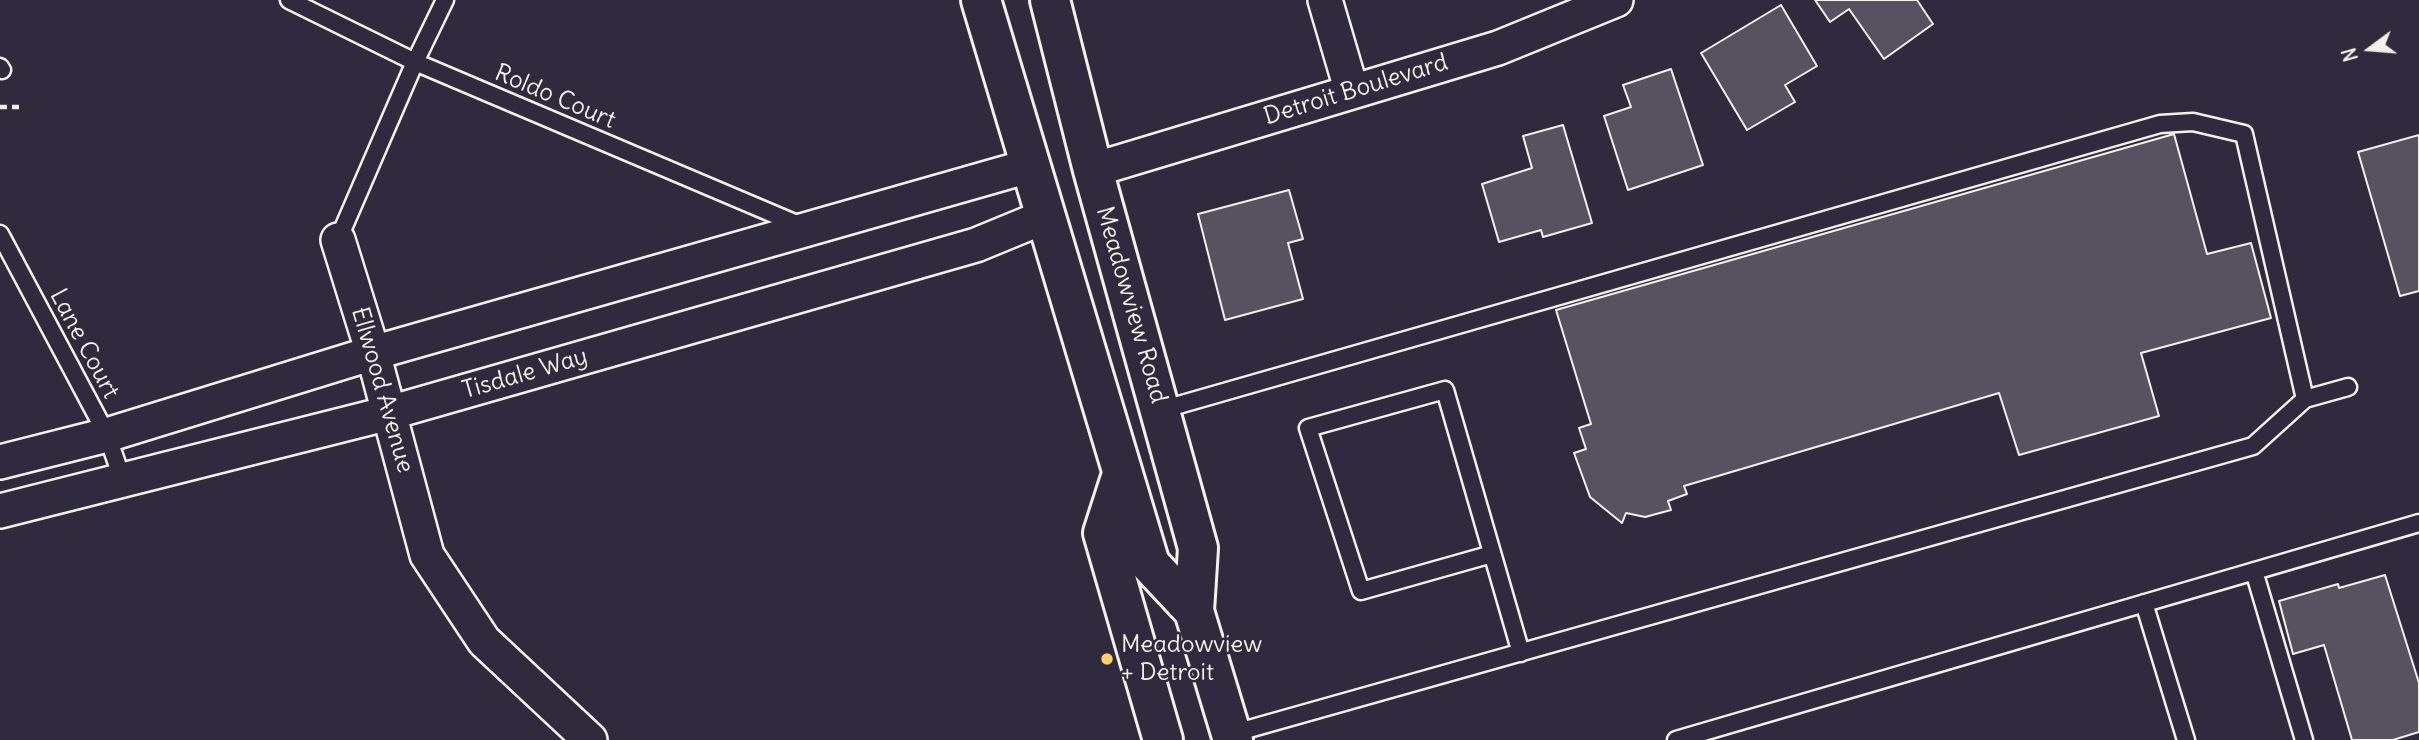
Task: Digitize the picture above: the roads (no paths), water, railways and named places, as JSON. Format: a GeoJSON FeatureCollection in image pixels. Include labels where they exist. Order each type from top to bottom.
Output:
{"type":"FeatureCollection","features":[{"type":"Feature","properties":{"kind":"main road"},"geometry":{"type":"LineString","coordinates":[[981,0],[1029,166],[1093,170]]}},
{"type":"Feature","properties":{"kind":"main road","name":"Meadowview Road"},"geometry":{"type":"LineString","coordinates":[[1050,0],[1093,170],[1198,548],[1194,611],[1232,737]]}},
{"type":"Feature","properties":{"kind":"main road","name":"Meadowview Road"},"geometry":{"type":"LineString","coordinates":[[1029,166],[1150,564],[1194,611]]}},
{"type":"Feature","properties":{"kind":"main road"},"geometry":{"type":"LineString","coordinates":[[1044,217],[1093,170]]}},
{"type":"Feature","properties":{"kind":"main road"},"geometry":{"type":"LineString","coordinates":[[1122,474],[1103,533],[1163,740]]}},
{"type":"Feature","properties":{"kind":"street"},"geometry":{"type":"LineString","coordinates":[[1325,0],[1352,92]]}},
{"type":"Feature","properties":{"kind":"street","name":"Detroit Boulevard"},"geometry":{"type":"LineString","coordinates":[[1093,170],[1498,48],[1616,0]]}},
{"type":"Feature","properties":{"kind":"street"},"geometry":{"type":"LineString","coordinates":[[0,462],[107,435],[373,353],[1029,166]]}},
{"type":"Feature","properties":{"kind":"street","name":"Tisdale Way"},"geometry":{"type":"LineString","coordinates":[[0,511],[122,478],[389,413],[976,245],[1044,217]]}},
{"type":"Feature","properties":{"kind":"street","name":"Ellwood Avenue"},"geometry":{"type":"LineString","coordinates":[[338,240],[373,353],[427,555],[484,641],[590,740]]}},
{"type":"Feature","properties":{"kind":"lane","name":"Roldo Court"},"geometry":{"type":"LineString","coordinates":[[289,0],[415,62],[806,228]]}},
{"type":"Feature","properties":{"kind":"lane","name":"Ellwood Avenue"},"geometry":{"type":"LineString","coordinates":[[338,240],[415,62],[445,0]]}},
{"type":"Feature","properties":{"kind":"lane"},"geometry":{"type":"LineString","coordinates":[[1161,410],[2161,124],[2193,122],[2244,134],[2305,399]]}},
{"type":"Feature","properties":{"kind":"lane","name":"Lane Court"},"geometry":{"type":"LineString","coordinates":[[0,234],[107,435],[122,478]]}},
{"type":"Feature","properties":{"kind":"lane"},"geometry":{"type":"LineString","coordinates":[[1232,737],[2253,446],[2305,399],[2348,387]]}},
{"type":"Feature","properties":{"kind":"lane"},"geometry":{"type":"LineString","coordinates":[[1492,554],[1361,591],[1308,428],[1445,390],[1521,653]]}},
{"type":"Feature","properties":{"kind":"lane"},"geometry":{"type":"LineString","coordinates":[[1676,740],[2419,523]]}},
{"type":"Feature","properties":{"kind":"lane"},"geometry":{"type":"LineString","coordinates":[[2254,571],[2304,740]]}},
{"type":"Feature","properties":{"kind":"lane"},"geometry":{"type":"LineString","coordinates":[[2144,603],[2186,740]]}},
{"type":"Feature","properties":{"kind":"place","name":"Meadowview + Detroit"},"geometry":{"type":"Point","coordinates":[1107,659]}}]}
